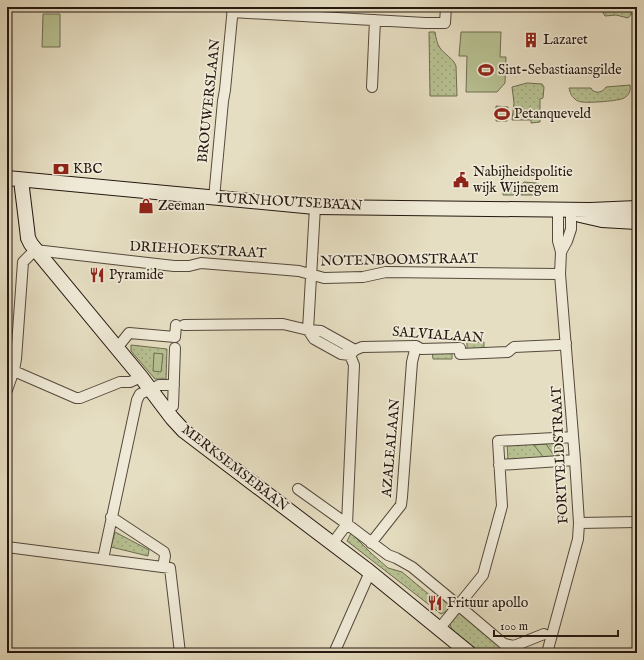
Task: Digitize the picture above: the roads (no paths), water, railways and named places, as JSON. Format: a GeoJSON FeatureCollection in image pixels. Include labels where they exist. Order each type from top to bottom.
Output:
{"type":"FeatureCollection","features":[{"type":"Feature","properties":{"kind":"main road","name":"TURNHOUTSEBAAN"},"geometry":{"type":"LineString","coordinates":[[14,179],[315,207],[565,210],[637,208]]}},
{"type":"Feature","properties":{"kind":"main road","name":"MERKSEMSEBAAN"},"geometry":{"type":"LineString","coordinates":[[14,179],[28,238],[35,250],[141,376],[172,418],[184,431],[370,572],[469,653]]}},
{"type":"Feature","properties":{"kind":"main road","name":"TURNHOUTSEBAAN"},"geometry":{"type":"LineString","coordinates":[[565,210],[578,215],[602,220],[637,222]]}},
{"type":"Feature","properties":{"kind":"street"},"geometry":{"type":"LineString","coordinates":[[233,9],[375,20],[445,23],[446,7]]}},
{"type":"Feature","properties":{"kind":"street","name":"BROUWERSLAAN"},"geometry":{"type":"LineString","coordinates":[[214,198],[222,101],[225,90],[233,9]]}},
{"type":"Feature","properties":{"kind":"street"},"geometry":{"type":"LineString","coordinates":[[372,87],[375,20]]}},
{"type":"Feature","properties":{"kind":"street"},"geometry":{"type":"LineString","coordinates":[[315,207],[308,330],[314,339],[341,354],[352,352],[354,365],[346,524],[332,544]]}},
{"type":"Feature","properties":{"kind":"street","name":"FORTVELDSTRAAT"},"geometry":{"type":"LineString","coordinates":[[547,653],[578,539],[579,523],[560,274],[560,252],[567,241],[571,229],[565,210]]}},
{"type":"Feature","properties":{"kind":"street"},"geometry":{"type":"LineString","coordinates":[[7,390],[10,369],[16,359],[23,262],[35,250]]}},
{"type":"Feature","properties":{"kind":"street","name":"DRIEHOEKSTRAAT"},"geometry":{"type":"LineString","coordinates":[[35,250],[174,266],[189,266],[201,262],[299,271],[311,274]]}},
{"type":"Feature","properties":{"kind":"street","name":"NOTENBOOMSTRAAT"},"geometry":{"type":"LineString","coordinates":[[311,274],[324,278],[363,277],[386,272],[560,274]]}},
{"type":"Feature","properties":{"kind":"street"},"geometry":{"type":"LineString","coordinates":[[117,348],[129,333],[175,337],[180,325],[283,324],[308,330]]}},
{"type":"Feature","properties":{"kind":"street","name":"SALVIALAAN"},"geometry":{"type":"LineString","coordinates":[[352,352],[362,347],[416,346],[421,349],[460,348],[460,354],[508,352],[514,347],[558,345],[566,343]]}},
{"type":"Feature","properties":{"kind":"street","name":"AZALEALAAN"},"geometry":{"type":"LineString","coordinates":[[371,543],[401,504],[412,362],[416,346]]}},
{"type":"Feature","properties":{"kind":"street"},"geometry":{"type":"LineString","coordinates":[[173,406],[175,348]]}},
{"type":"Feature","properties":{"kind":"street"},"geometry":{"type":"LineString","coordinates":[[10,369],[76,398],[80,398],[120,382],[130,382],[141,376]]}},
{"type":"Feature","properties":{"kind":"street"},"geometry":{"type":"LineString","coordinates":[[103,558],[137,400],[140,394],[159,385],[174,385]]}},
{"type":"Feature","properties":{"kind":"street"},"geometry":{"type":"LineString","coordinates":[[439,629],[483,575],[502,506],[498,441],[573,437]]}},
{"type":"Feature","properties":{"kind":"street"},"geometry":{"type":"LineString","coordinates":[[499,465],[575,460]]}},
{"type":"Feature","properties":{"kind":"street","name":"MERKSEMSEBAAN"},"geometry":{"type":"LineString","coordinates":[[298,489],[388,555],[412,567],[504,644],[514,646],[544,634]]}},
{"type":"Feature","properties":{"kind":"street"},"geometry":{"type":"LineString","coordinates":[[111,517],[164,552],[180,653]]}},
{"type":"Feature","properties":{"kind":"street"},"geometry":{"type":"LineString","coordinates":[[579,523],[637,522]]}},
{"type":"Feature","properties":{"kind":"street"},"geometry":{"type":"LineString","coordinates":[[7,547],[167,567]]}},
{"type":"Feature","properties":{"kind":"street"},"geometry":{"type":"LineString","coordinates":[[334,653],[370,572]]}},
{"type":"Feature","properties":{"kind":"place","name":"Lazaret"},"geometry":{"type":"Point","coordinates":[531,40]}},
{"type":"Feature","properties":{"kind":"place","name":"Sint-Sebastiaansgilde"},"geometry":{"type":"Point","coordinates":[486,70]}},
{"type":"Feature","properties":{"kind":"place","name":"Petanqueveld"},"geometry":{"type":"Point","coordinates":[502,114]}},
{"type":"Feature","properties":{"kind":"place","name":"KBC"},"geometry":{"type":"Point","coordinates":[61,169]}},
{"type":"Feature","properties":{"kind":"place","name":"Nabijheidspolitie wijk Wijnegem"},"geometry":{"type":"Point","coordinates":[461,180]}},
{"type":"Feature","properties":{"kind":"place","name":"Zeeman"},"geometry":{"type":"Point","coordinates":[146,206]}},
{"type":"Feature","properties":{"kind":"place","name":"Pyramide"},"geometry":{"type":"Point","coordinates":[97,275]}},
{"type":"Feature","properties":{"kind":"place","name":"Frituur apollo"},"geometry":{"type":"Point","coordinates":[435,603]}}]}
